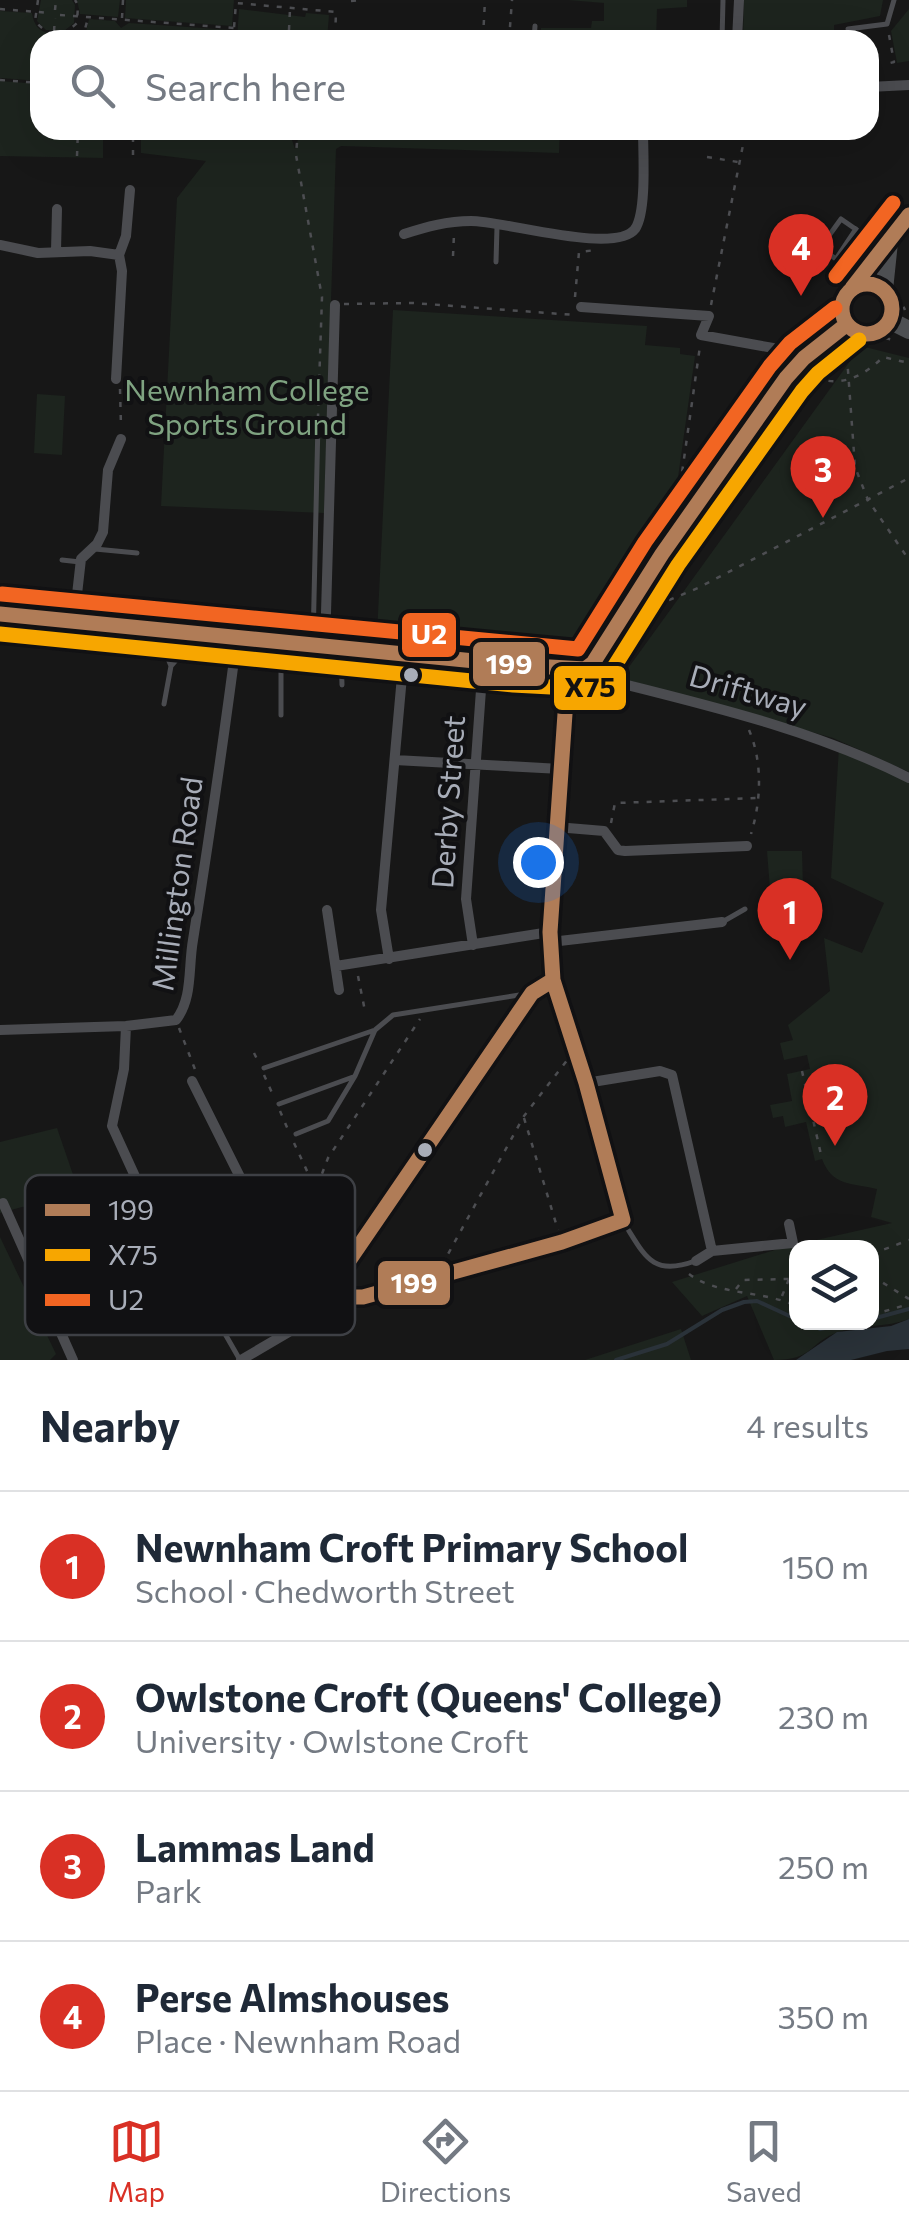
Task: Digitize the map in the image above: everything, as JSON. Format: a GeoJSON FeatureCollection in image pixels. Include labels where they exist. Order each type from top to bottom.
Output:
{"type":"FeatureCollection","features":[{"type":"Feature","properties":{"kind":"main road"},"geometry":{"type":"LineString","coordinates":[[886,242],[884,290],[892,306],[890,320],[872,333],[861,333],[847,324],[842,303],[856,281],[886,242],[909,215]]}},
{"type":"Feature","properties":{"kind":"main road"},"geometry":{"type":"LineString","coordinates":[[856,281],[884,290]]}},
{"type":"Feature","properties":{"kind":"main road"},"geometry":{"type":"LineString","coordinates":[[890,320],[902,335]]}},
{"type":"Feature","properties":{"kind":"main road"},"geometry":{"type":"LineString","coordinates":[[0,614],[74,613],[175,639],[278,634],[326,647],[568,670],[585,668],[593,663],[683,522],[804,358],[847,324]]}},
{"type":"Feature","properties":{"kind":"street"},"geometry":{"type":"LineString","coordinates":[[738,30],[739,0]]}},
{"type":"Feature","properties":{"kind":"street"},"geometry":{"type":"LineString","coordinates":[[879,86],[909,84]]}},
{"type":"Feature","properties":{"kind":"street"},"geometry":{"type":"LineString","coordinates":[[404,234],[454,222],[611,240],[628,235],[638,222],[643,140]]}},
{"type":"Feature","properties":{"kind":"street"},"geometry":{"type":"LineString","coordinates":[[116,379],[120,255],[126,236],[130,190]]}},
{"type":"Feature","properties":{"kind":"street"},"geometry":{"type":"LineString","coordinates":[[56,252],[57,208]]}},
{"type":"Feature","properties":{"kind":"street"},"geometry":{"type":"LineString","coordinates":[[0,245],[38,254],[90,251],[120,255]]}},
{"type":"Feature","properties":{"kind":"street"},"geometry":{"type":"LineString","coordinates":[[326,647],[334,304]]}},
{"type":"Feature","properties":{"kind":"street"},"geometry":{"type":"LineString","coordinates":[[580,311],[709,316],[700,334],[792,352],[804,358]]}},
{"type":"Feature","properties":{"kind":"street"},"geometry":{"type":"LineString","coordinates":[[74,613],[80,562],[103,532],[108,470],[121,439]]}},
{"type":"Feature","properties":{"kind":"street","name":"Millington Road"},"geometry":{"type":"LineString","coordinates":[[0,1030],[126,1026],[176,1020],[187,1006],[190,956],[215,804],[236,637]]}},
{"type":"Feature","properties":{"kind":"street"},"geometry":{"type":"LineString","coordinates":[[389,959],[381,910],[404,654]]}},
{"type":"Feature","properties":{"kind":"street","name":"Derby Street"},"geometry":{"type":"LineString","coordinates":[[473,944],[466,899],[484,662]]}},
{"type":"Feature","properties":{"kind":"street"},"geometry":{"type":"LineString","coordinates":[[355,1297],[562,1242],[622,1220],[586,1082],[553,980],[556,826],[568,670]]}},
{"type":"Feature","properties":{"kind":"street","name":"Driftway"},"geometry":{"type":"LineString","coordinates":[[568,670],[841,745],[909,778]]}},
{"type":"Feature","properties":{"kind":"street"},"geometry":{"type":"LineString","coordinates":[[395,760],[561,769]]}},
{"type":"Feature","properties":{"kind":"street"},"geometry":{"type":"LineString","coordinates":[[556,826],[604,831],[618,850],[625,851],[747,846]]}},
{"type":"Feature","properties":{"kind":"street"},"geometry":{"type":"LineString","coordinates":[[327,910],[339,990]]}},
{"type":"Feature","properties":{"kind":"street"},"geometry":{"type":"LineString","coordinates":[[336,966],[473,944],[722,922]]}},
{"type":"Feature","properties":{"kind":"street"},"geometry":{"type":"LineString","coordinates":[[355,1252],[532,993],[553,980]]}},
{"type":"Feature","properties":{"kind":"street"},"geometry":{"type":"LineString","coordinates":[[126,1026],[124,1069],[112,1126],[134,1175]]}},
{"type":"Feature","properties":{"kind":"street"},"geometry":{"type":"LineString","coordinates":[[586,1082],[660,1071],[672,1074],[712,1250]]}},
{"type":"Feature","properties":{"kind":"street"},"geometry":{"type":"LineString","coordinates":[[192,1081],[240,1175]]}},
{"type":"Feature","properties":{"kind":"street"},"geometry":{"type":"LineString","coordinates":[[3,1204],[25,1254]]}},
{"type":"Feature","properties":{"kind":"street"},"geometry":{"type":"LineString","coordinates":[[696,1261],[712,1250],[793,1243],[788,1224]]}},
{"type":"Feature","properties":{"kind":"street"},"geometry":{"type":"LineString","coordinates":[[61,1335],[72,1360]]}},
{"type":"Feature","properties":{"kind":"street"},"geometry":{"type":"LineString","coordinates":[[240,1360],[283,1335]]}},
{"type":"Feature","properties":{"kind":"lane"},"geometry":{"type":"LineString","coordinates":[[722,30],[723,0]]}},
{"type":"Feature","properties":{"kind":"lane"},"geometry":{"type":"LineString","coordinates":[[848,29],[887,24],[894,0]]}},
{"type":"Feature","properties":{"kind":"lane"},"geometry":{"type":"LineString","coordinates":[[856,281],[820,248],[842,219],[886,242]]}},
{"type":"Feature","properties":{"kind":"lane"},"geometry":{"type":"LineString","coordinates":[[496,262],[497,224]]}},
{"type":"Feature","properties":{"kind":"lane"},"geometry":{"type":"LineString","coordinates":[[836,259],[856,229]]}},
{"type":"Feature","properties":{"kind":"lane"},"geometry":{"type":"LineString","coordinates":[[318,422],[326,647],[342,685]]}},
{"type":"Feature","properties":{"kind":"lane"},"geometry":{"type":"LineString","coordinates":[[91,549],[137,553]]}},
{"type":"Feature","properties":{"kind":"lane"},"geometry":{"type":"LineString","coordinates":[[62,560],[80,562]]}},
{"type":"Feature","properties":{"kind":"lane"},"geometry":{"type":"LineString","coordinates":[[278,634],[281,716]]}},
{"type":"Feature","properties":{"kind":"lane"},"geometry":{"type":"LineString","coordinates":[[164,704],[172,666],[167,656],[175,639]]}},
{"type":"Feature","properties":{"kind":"lane"},"geometry":{"type":"LineString","coordinates":[[722,922],[745,909]]}},
{"type":"Feature","properties":{"kind":"lane"},"geometry":{"type":"LineString","coordinates":[[264,1068],[375,1030],[393,1014],[532,993]]}},
{"type":"Feature","properties":{"kind":"lane"},"geometry":{"type":"LineString","coordinates":[[296,1134],[328,1122],[355,1076],[375,1030]]}},
{"type":"Feature","properties":{"kind":"lane"},"geometry":{"type":"LineString","coordinates":[[280,1104],[355,1076]]}},
{"type":"Feature","properties":{"kind":"lane"},"geometry":{"type":"LineString","coordinates":[[622,1220],[654,1264],[666,1268],[696,1261]]}},
{"type":"Feature","properties":{"kind":"lane"},"geometry":{"type":"LineString","coordinates":[[226,1335],[240,1360]]}},
{"type":"Feature","properties":{"kind":"path"},"geometry":{"type":"LineString","coordinates":[[38,0],[35,21],[43,30]]}},
{"type":"Feature","properties":{"kind":"path"},"geometry":{"type":"LineString","coordinates":[[0,9],[53,11],[56,0]]}},
{"type":"Feature","properties":{"kind":"path"},"geometry":{"type":"LineString","coordinates":[[69,30],[79,16],[74,0]]}},
{"type":"Feature","properties":{"kind":"path"},"geometry":{"type":"LineString","coordinates":[[122,20],[123,0]]}},
{"type":"Feature","properties":{"kind":"path"},"geometry":{"type":"LineString","coordinates":[[351,1],[362,0]]}},
{"type":"Feature","properties":{"kind":"path"},"geometry":{"type":"LineString","coordinates":[[483,30],[484,0]]}},
{"type":"Feature","properties":{"kind":"path"},"geometry":{"type":"LineString","coordinates":[[510,30],[512,0]]}},
{"type":"Feature","properties":{"kind":"path"},"geometry":{"type":"LineString","coordinates":[[60,14],[234,28],[236,2],[336,12],[335,30]]}},
{"type":"Feature","properties":{"kind":"path"},"geometry":{"type":"LineString","coordinates":[[288,30],[290,8]]}},
{"type":"Feature","properties":{"kind":"path"},"geometry":{"type":"LineString","coordinates":[[83,30],[88,17]]}},
{"type":"Feature","properties":{"kind":"path"},"geometry":{"type":"LineString","coordinates":[[54,30],[55,18]]}},
{"type":"Feature","properties":{"kind":"path"},"geometry":{"type":"LineString","coordinates":[[887,24],[894,62],[890,63]]}},
{"type":"Feature","properties":{"kind":"path"},"geometry":{"type":"LineString","coordinates":[[0,80],[30,82]]}},
{"type":"Feature","properties":{"kind":"path"},"geometry":{"type":"LineString","coordinates":[[77,156],[78,140]]}},
{"type":"Feature","properties":{"kind":"path"},"geometry":{"type":"LineString","coordinates":[[133,140],[133,155]]}},
{"type":"Feature","properties":{"kind":"path"},"geometry":{"type":"LineString","coordinates":[[295,140],[322,297],[318,422]]}},
{"type":"Feature","properties":{"kind":"path"},"geometry":{"type":"LineString","coordinates":[[709,316],[744,140]]}},
{"type":"Feature","properties":{"kind":"path"},"geometry":{"type":"LineString","coordinates":[[707,157],[740,162]]}},
{"type":"Feature","properties":{"kind":"path"},"geometry":{"type":"LineString","coordinates":[[453,256],[454,222]]}},
{"type":"Feature","properties":{"kind":"path"},"geometry":{"type":"LineString","coordinates":[[580,311],[575,305],[579,252],[607,249],[611,240]]}},
{"type":"Feature","properties":{"kind":"path"},"geometry":{"type":"LineString","coordinates":[[334,304],[580,311]]}},
{"type":"Feature","properties":{"kind":"path"},"geometry":{"type":"LineString","coordinates":[[685,496],[680,488],[700,334]]}},
{"type":"Feature","properties":{"kind":"path"},"geometry":{"type":"LineString","coordinates":[[614,662],[644,611],[839,346],[902,335]]}},
{"type":"Feature","properties":{"kind":"path"},"geometry":{"type":"LineString","coordinates":[[846,344],[855,467],[868,500],[909,560]]}},
{"type":"Feature","properties":{"kind":"path"},"geometry":{"type":"LineString","coordinates":[[816,377],[848,379],[866,374],[883,357],[909,363]]}},
{"type":"Feature","properties":{"kind":"path"},"geometry":{"type":"LineString","coordinates":[[116,379],[120,384],[121,439]]}},
{"type":"Feature","properties":{"kind":"path"},"geometry":{"type":"LineString","coordinates":[[644,611],[698,588],[909,478]]}},
{"type":"Feature","properties":{"kind":"path"},"geometry":{"type":"LineString","coordinates":[[74,613],[278,634]]}},
{"type":"Feature","properties":{"kind":"path"},"geometry":{"type":"LineString","coordinates":[[742,721],[757,753],[758,798],[747,846]]}},
{"type":"Feature","properties":{"kind":"path"},"geometry":{"type":"LineString","coordinates":[[604,831],[613,821],[615,803],[758,798]]}},
{"type":"Feature","properties":{"kind":"path"},"geometry":{"type":"LineString","coordinates":[[356,964],[365,1011]]}},
{"type":"Feature","properties":{"kind":"path"},"geometry":{"type":"LineString","coordinates":[[320,1175],[428,1007]]}},
{"type":"Feature","properties":{"kind":"path"},"geometry":{"type":"LineString","coordinates":[[176,1020],[198,1075],[192,1081]]}},
{"type":"Feature","properties":{"kind":"path"},"geometry":{"type":"LineString","coordinates":[[435,1277],[524,1116],[576,1050]]}},
{"type":"Feature","properties":{"kind":"path"},"geometry":{"type":"LineString","coordinates":[[254,1053],[310,1175]]}},
{"type":"Feature","properties":{"kind":"path"},"geometry":{"type":"LineString","coordinates":[[802,1071],[822,1159]]}},
{"type":"Feature","properties":{"kind":"path"},"geometry":{"type":"LineString","coordinates":[[524,1116],[562,1242]]}},
{"type":"Feature","properties":{"kind":"path"},"geometry":{"type":"LineString","coordinates":[[879,1251],[909,1240]]}},
{"type":"Feature","properties":{"kind":"path"},"geometry":{"type":"LineString","coordinates":[[680,1266],[701,1283],[789,1302]]}},
{"type":"Feature","properties":{"kind":"path"},"geometry":{"type":"LineString","coordinates":[[736,1289],[744,1280],[789,1279],[781,1298]]}},
{"type":"Feature","properties":{"kind":"path"},"geometry":{"type":"LineString","coordinates":[[879,1281],[909,1302]]}},
{"type":"Feature","properties":{"kind":"path"},"geometry":{"type":"LineString","coordinates":[[879,1313],[909,1302]]}},
{"type":"Feature","properties":{"kind":"green space"},"geometry":{"type":"Polygon","coordinates":[[[41,0],[72,0],[75,5],[74,23],[65,30],[46,30],[37,21],[41,0]]]}},
{"type":"Feature","properties":{"kind":"green space"},"geometry":{"type":"Polygon","coordinates":[[[77,0],[120,0],[118,17],[80,14],[77,0]]]}},
{"type":"Feature","properties":{"kind":"green space"},"geometry":{"type":"Polygon","coordinates":[[[126,0],[234,0],[232,26],[125,18],[126,0]]]}},
{"type":"Feature","properties":{"kind":"green space"},"geometry":{"type":"Polygon","coordinates":[[[568,0],[687,0],[687,7],[657,9],[656,30],[541,30],[591,28],[592,21],[604,21],[604,3],[568,0]]]}},
{"type":"Feature","properties":{"kind":"green space"},"geometry":{"type":"Polygon","coordinates":[[[744,0],[883,0],[880,16],[834,25],[834,30],[743,30],[744,0]]]}},
{"type":"Feature","properties":{"kind":"green space"},"geometry":{"type":"Polygon","coordinates":[[[239,9],[305,17],[306,13],[329,15],[328,30],[238,30],[239,9]]]}},
{"type":"Feature","properties":{"kind":"green space"},"geometry":{"type":"Polygon","coordinates":[[[909,9],[909,61],[897,63],[891,31],[909,9]]]}},
{"type":"Feature","properties":{"kind":"green space"},"geometry":{"type":"Polygon","coordinates":[[[0,11],[32,13],[41,30],[30,30],[30,80],[0,78],[0,11]]]}},
{"type":"Feature","properties":{"kind":"green space"},"geometry":{"type":"Polygon","coordinates":[[[89,19],[115,21],[121,28],[129,23],[232,30],[86,30],[89,19]]]}},
{"type":"Feature","properties":{"kind":"green space"},"geometry":{"type":"Polygon","coordinates":[[[0,81],[30,83],[30,140],[103,140],[103,158],[0,156],[0,81]]]}},
{"type":"Feature","properties":{"kind":"green space","name":"Newnham College Sports Ground"},"geometry":{"type":"Polygon","coordinates":[[[141,140],[292,140],[295,149],[298,140],[560,140],[559,153],[341,146],[336,149],[324,513],[161,506],[177,198],[206,161],[141,153],[141,140]]]}},
{"type":"Feature","properties":{"kind":"green space"},"geometry":{"type":"Polygon","coordinates":[[[393,310],[647,326],[645,345],[680,348],[680,354],[695,356],[675,499],[582,648],[570,655],[401,642],[401,632],[377,634],[393,310]]]}},
{"type":"Feature","properties":{"kind":"green space"},"geometry":{"type":"Polygon","coordinates":[[[861,346],[909,358],[909,772],[833,738],[621,678],[861,346]]]}},
{"type":"Feature","properties":{"kind":"green space"},"geometry":{"type":"Polygon","coordinates":[[[37,394],[65,396],[62,455],[34,453],[37,394]]]}},
{"type":"Feature","properties":{"kind":"green space"},"geometry":{"type":"Polygon","coordinates":[[[839,747],[909,782],[909,1319],[879,1325],[879,1240],[817,1240],[892,1223],[871,1217],[877,1189],[837,1179],[822,1159],[815,1161],[806,1122],[785,1127],[783,1116],[773,1118],[770,1105],[792,1101],[787,1074],[810,1069],[807,1055],[784,1060],[780,1043],[793,1040],[788,1025],[830,991],[824,938],[862,953],[884,903],[831,878],[839,747]]]}},
{"type":"Feature","properties":{"kind":"green space"},"geometry":{"type":"Polygon","coordinates":[[[767,851],[802,851],[803,887],[770,889],[767,851]]]}},
{"type":"Feature","properties":{"kind":"green space"},"geometry":{"type":"Polygon","coordinates":[[[57,1128],[73,1175],[25,1175],[25,1207],[0,1213],[0,1142],[57,1128]]]}},
{"type":"Feature","properties":{"kind":"green space"},"geometry":{"type":"Polygon","coordinates":[[[0,1237],[25,1289],[25,1335],[47,1335],[56,1354],[50,1360],[0,1360],[0,1237]]]}},
{"type":"Feature","properties":{"kind":"green space"},"geometry":{"type":"Polygon","coordinates":[[[789,1246],[789,1330],[847,1330],[797,1357],[774,1360],[747,1296],[702,1316],[672,1282],[789,1246]]]}},
{"type":"Feature","properties":{"kind":"green space"},"geometry":{"type":"Polygon","coordinates":[[[681,1329],[691,1360],[585,1360],[681,1329]]]}},
{"type":"Feature","properties":{"kind":"shaded area"},"geometry":{"type":"Polygon","coordinates":[[[909,1319],[909,1349],[851,1360],[796,1360],[837,1332],[891,1326],[909,1319]]]}},
{"type":"Feature","properties":{"kind":"waterway"},"geometry":{"type":"LineString","coordinates":[[616,1360],[667,1344],[722,1310],[744,1302],[757,1301],[789,1316]]}},
{"type":"Feature","properties":{"kind":"waterway"},"geometry":{"type":"LineString","coordinates":[[879,1317],[909,1309]]}},
{"type":"Feature","properties":{"kind":"transit line","name":"U2"},"geometry":{"type":"LineString","coordinates":[[836,276],[893,203]]}},
{"type":"Feature","properties":{"kind":"transit line","name":"199"},"geometry":{"type":"LineString","coordinates":[[852,288],[909,215]]}},
{"type":"Feature","properties":{"kind":"transit line","name":"199"},"geometry":{"type":"LineString","coordinates":[[867,284],[885,291],[892,309],[885,327],[867,334],[849,327],[842,309],[849,291],[867,284]]}},
{"type":"Feature","properties":{"kind":"transit line","name":"U2"},"geometry":{"type":"LineString","coordinates":[[2,594],[578,649],[645,542],[770,366],[790,343],[835,308]]}},
{"type":"Feature","properties":{"kind":"transit line","name":"199"},"geometry":{"type":"LineString","coordinates":[[0,614],[585,669],[593,663],[662,554],[786,378],[804,358],[847,324]]}},
{"type":"Feature","properties":{"kind":"transit line","name":"X75"},"geometry":{"type":"LineString","coordinates":[[0,634],[513,685],[588,689],[609,675],[678,565],[802,391],[859,340]]}},
{"type":"Feature","properties":{"kind":"transit line","name":"199"},"geometry":{"type":"LineString","coordinates":[[553,980],[550,932],[568,670]]}},
{"type":"Feature","properties":{"kind":"transit line","name":"199"},"geometry":{"type":"LineString","coordinates":[[355,1297],[562,1242],[623,1220],[553,980]]}},
{"type":"Feature","properties":{"kind":"transit line","name":"199"},"geometry":{"type":"LineString","coordinates":[[355,1252],[532,993],[553,980]]}},
{"type":"Feature","properties":{"kind":"place","name":"Perse Almshouses"},"geometry":{"type":"Point","coordinates":[801,296]}},
{"type":"Feature","properties":{"kind":"place","name":"Lammas Land"},"geometry":{"type":"Point","coordinates":[823,518]}},
{"type":"Feature","properties":{"kind":"place","name":"Newnham Croft Primary School"},"geometry":{"type":"Point","coordinates":[790,960]}},
{"type":"Feature","properties":{"kind":"place","name":"Owlstone Croft (Queens' College)"},"geometry":{"type":"Point","coordinates":[835,1146]}}]}
